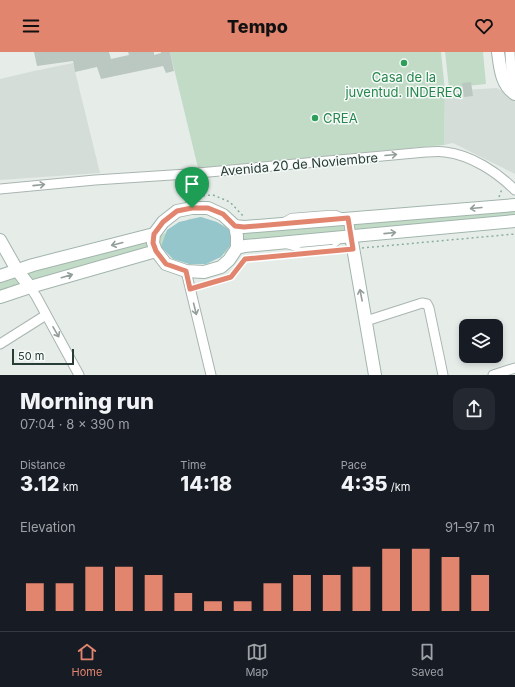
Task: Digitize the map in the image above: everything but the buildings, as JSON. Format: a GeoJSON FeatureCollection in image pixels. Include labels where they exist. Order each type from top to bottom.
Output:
{"type":"FeatureCollection","features":[{"type":"Feature","properties":{"kind":"main road"},"geometry":{"type":"LineString","coordinates":[[498,52],[505,84],[514,93]]}},
{"type":"Feature","properties":{"kind":"main road"},"geometry":{"type":"LineString","coordinates":[[192,202],[223,214],[235,226],[237,248],[229,260],[220,267],[204,272],[186,271],[166,264],[156,251],[153,243],[154,234],[163,222],[192,202]]}},
{"type":"Feature","properties":{"kind":"main road"},"geometry":{"type":"LineString","coordinates":[[235,226],[244,227],[515,205]]}},
{"type":"Feature","properties":{"kind":"main road"},"geometry":{"type":"LineString","coordinates":[[237,248],[245,246],[515,221]]}},
{"type":"Feature","properties":{"kind":"main road"},"geometry":{"type":"LineString","coordinates":[[0,276],[17,270],[154,234]]}},
{"type":"Feature","properties":{"kind":"main road"},"geometry":{"type":"LineString","coordinates":[[347,237],[353,249],[375,375]]}},
{"type":"Feature","properties":{"kind":"main road"},"geometry":{"type":"LineString","coordinates":[[0,240],[17,270],[30,287]]}},
{"type":"Feature","properties":{"kind":"main road"},"geometry":{"type":"LineString","coordinates":[[0,297],[156,251]]}},
{"type":"Feature","properties":{"kind":"street"},"geometry":{"type":"LineString","coordinates":[[510,52],[514,93]]}},
{"type":"Feature","properties":{"kind":"street","name":"Avenida 20 de Noviembre"},"geometry":{"type":"LineString","coordinates":[[0,190],[95,180],[187,174],[426,152],[456,154],[482,164],[506,181],[515,190]]}},
{"type":"Feature","properties":{"kind":"street"},"geometry":{"type":"LineString","coordinates":[[187,174],[192,202]]}},
{"type":"Feature","properties":{"kind":"street"},"geometry":{"type":"LineString","coordinates":[[347,237],[348,218]]}},
{"type":"Feature","properties":{"kind":"street"},"geometry":{"type":"LineString","coordinates":[[186,271],[211,375]]}},
{"type":"Feature","properties":{"kind":"street"},"geometry":{"type":"LineString","coordinates":[[30,287],[79,375]]}},
{"type":"Feature","properties":{"kind":"street"},"geometry":{"type":"LineString","coordinates":[[366,321],[422,304],[427,304],[430,308],[443,375]]}},
{"type":"Feature","properties":{"kind":"street"},"geometry":{"type":"LineString","coordinates":[[0,344],[46,315]]}},
{"type":"Feature","properties":{"kind":"street"},"geometry":{"type":"LineString","coordinates":[[493,375],[515,368]]}},
{"type":"Feature","properties":{"kind":"path"},"geometry":{"type":"LineString","coordinates":[[192,202],[213,195],[230,202],[244,217]]}},
{"type":"Feature","properties":{"kind":"path"},"geometry":{"type":"LineString","coordinates":[[353,249],[515,234]]}},
{"type":"Feature","properties":{"kind":"path"},"geometry":{"type":"LineString","coordinates":[[190,289],[231,277],[245,259],[296,254]]}},
{"type":"Feature","properties":{"kind":"shaded area"},"geometry":{"type":"Polygon","coordinates":[[[73,63],[100,173],[0,180],[0,79],[73,63]]]}},
{"type":"Feature","properties":{"kind":"shaded area"},"geometry":{"type":"Polygon","coordinates":[[[497,88],[515,99],[515,174],[453,143],[444,145],[445,91],[497,88]]]}},
{"type":"Feature","properties":{"kind":"green space","name":"CREA"},"geometry":{"type":"Polygon","coordinates":[[[170,52],[441,52],[445,91],[444,145],[198,168],[170,52]]]}},
{"type":"Feature","properties":{"kind":"green space"},"geometry":{"type":"Polygon","coordinates":[[[445,52],[483,52],[486,84],[449,88],[445,52]]]}},
{"type":"Feature","properties":{"kind":"green space"},"geometry":{"type":"Polygon","coordinates":[[[515,207],[515,218],[242,242],[206,264],[189,264],[161,247],[0,291],[0,281],[30,270],[160,236],[189,219],[201,217],[222,225],[243,230],[515,207]]]}},
{"type":"Feature","properties":{"kind":"water"},"geometry":{"type":"Polygon","coordinates":[[[201,217],[217,222],[230,230],[231,244],[221,257],[206,264],[189,264],[173,259],[161,247],[167,230],[179,222],[201,217]]]}},
{"type":"Feature","properties":{"kind":"place","name":"Casa de la juventud. INDEREQ"},"geometry":{"type":"Point","coordinates":[404,63]}},
{"type":"Feature","properties":{"kind":"place","name":"CREA"},"geometry":{"type":"Point","coordinates":[315,118]}},
{"type":"Feature","properties":{"kind":"route"},"geometry":{"type":"LineString","coordinates":[[192,208],[208,208],[223,214],[235,226],[244,227],[348,218],[353,249],[245,259],[231,277],[190,289],[186,271],[166,264],[156,251],[153,243],[154,234],[163,222],[177,211],[192,208]]}}]}
